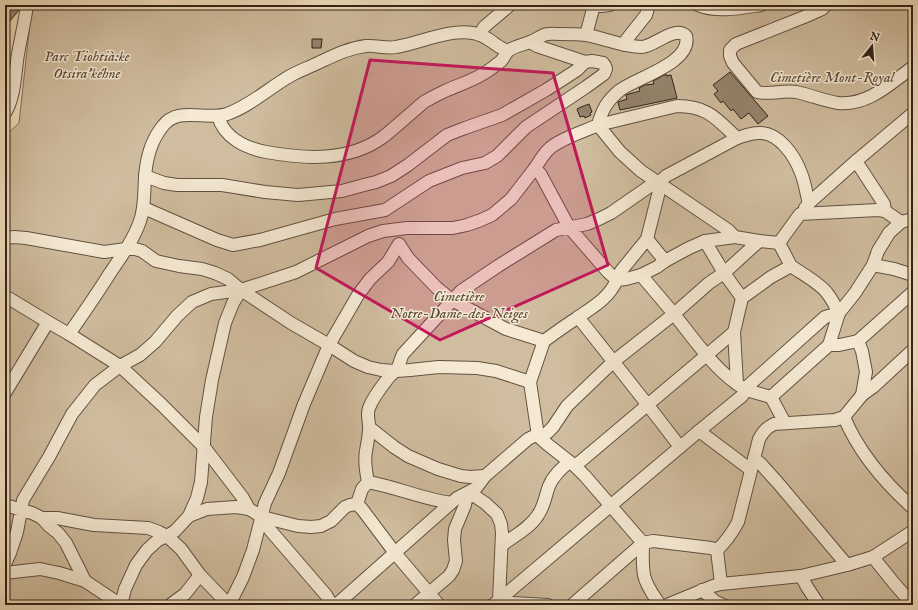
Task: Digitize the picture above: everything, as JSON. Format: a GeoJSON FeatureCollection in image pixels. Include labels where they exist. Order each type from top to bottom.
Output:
{"type":"FeatureCollection","features":[{"type":"Feature","properties":{"kind":"lane"},"geometry":{"type":"LineString","coordinates":[[5,114],[12,99],[18,54],[28,5]]}},
{"type":"Feature","properties":{"kind":"lane"},"geometry":{"type":"LineString","coordinates":[[480,34],[484,27],[510,5]]}},
{"type":"Feature","properties":{"kind":"lane"},"geometry":{"type":"LineString","coordinates":[[586,35],[595,5],[610,5]]}},
{"type":"Feature","properties":{"kind":"lane"},"geometry":{"type":"LineString","coordinates":[[625,45],[627,39],[646,15],[649,5]]}},
{"type":"Feature","properties":{"kind":"lane"},"geometry":{"type":"LineString","coordinates":[[698,5],[704,8],[718,10],[762,5]]}},
{"type":"Feature","properties":{"kind":"lane"},"geometry":{"type":"LineString","coordinates":[[826,5],[822,9],[804,17],[736,44],[730,50],[730,56],[733,63],[757,92],[763,94],[787,91],[837,102],[847,103],[860,101],[878,92],[913,67]]}},
{"type":"Feature","properties":{"kind":"lane"},"geometry":{"type":"LineString","coordinates":[[69,334],[137,230],[144,208],[145,176],[153,140],[165,123],[171,118],[184,115],[218,116],[229,113],[252,101],[290,76],[348,49],[368,46],[388,48],[396,47],[463,32],[480,34],[491,40],[503,50],[508,51]]}},
{"type":"Feature","properties":{"kind":"lane"},"geometry":{"type":"LineString","coordinates":[[218,116],[219,122],[229,135],[237,142],[247,147],[258,151],[290,155],[315,158],[328,157],[358,150],[370,145],[381,138],[423,103],[489,71],[508,51],[546,34],[586,35],[625,45],[644,46],[674,33],[681,33],[686,36],[687,39],[685,47],[680,55],[670,64],[620,91],[609,100],[603,109],[598,125]]}},
{"type":"Feature","properties":{"kind":"lane"},"geometry":{"type":"LineString","coordinates":[[144,208],[217,240],[233,245],[260,240],[335,219],[385,210],[429,181],[462,168],[485,163],[497,156],[526,127],[601,77],[606,69],[603,63],[592,61],[585,62],[537,46],[530,42]]}},
{"type":"Feature","properties":{"kind":"lane"},"geometry":{"type":"LineString","coordinates":[[145,176],[164,183],[177,185],[222,185],[264,192],[298,195],[342,190],[364,185],[391,176],[447,135],[502,115],[526,102],[577,70],[585,62]]}},
{"type":"Feature","properties":{"kind":"lane"},"geometry":{"type":"LineString","coordinates":[[5,564],[17,532],[23,500],[50,457],[72,414],[96,385],[120,366],[140,355],[155,342],[177,316],[192,302],[211,294],[241,290],[296,272],[368,236],[407,228],[453,228],[467,225],[492,215],[511,199],[543,156],[556,143],[598,125],[677,106],[687,106],[697,108],[710,114],[737,138]]}},
{"type":"Feature","properties":{"kind":"lane"},"geometry":{"type":"LineString","coordinates":[[778,243],[809,203],[913,113]]}},
{"type":"Feature","properties":{"kind":"lane"},"geometry":{"type":"LineString","coordinates":[[598,125],[620,152],[641,171],[728,230],[735,237]]}},
{"type":"Feature","properties":{"kind":"lane"},"geometry":{"type":"LineString","coordinates":[[357,504],[362,489],[368,482],[366,452],[370,428],[368,422],[368,412],[369,407],[377,393],[390,376],[396,371],[403,354],[452,300],[461,291],[498,266],[556,230],[587,224],[599,219],[611,213],[650,186],[658,183],[666,176],[737,138],[759,132],[776,138],[793,155],[802,174],[809,203]]}},
{"type":"Feature","properties":{"kind":"lane"},"geometry":{"type":"LineString","coordinates":[[856,161],[884,204],[885,210]]}},
{"type":"Feature","properties":{"kind":"lane"},"geometry":{"type":"LineString","coordinates":[[535,168],[541,175],[570,228],[608,272],[617,280],[641,275],[705,240],[735,237],[778,243]]}},
{"type":"Feature","properties":{"kind":"lane"},"geometry":{"type":"LineString","coordinates":[[658,183],[659,191],[647,239],[620,271],[612,289],[604,298],[544,341],[530,382],[538,436],[585,476],[643,543],[644,575],[647,584],[660,605]]}},
{"type":"Feature","properties":{"kind":"lane"},"geometry":{"type":"LineString","coordinates":[[385,210],[399,244],[408,258],[437,288],[452,300],[506,329],[544,341]]}},
{"type":"Feature","properties":{"kind":"lane"},"geometry":{"type":"LineString","coordinates":[[771,397],[829,346],[839,313],[855,293],[873,265],[878,250],[889,233],[907,220],[885,210],[800,214]]}},
{"type":"Feature","properties":{"kind":"lane"},"geometry":{"type":"LineString","coordinates":[[5,238],[26,238],[104,252],[135,249],[156,261],[202,269],[215,273],[228,279],[241,290],[291,323],[354,361],[368,367],[396,371],[439,368],[477,368],[496,371],[530,382]]}},
{"type":"Feature","properties":{"kind":"lane"},"geometry":{"type":"LineString","coordinates":[[647,239],[665,261]]}},
{"type":"Feature","properties":{"kind":"lane"},"geometry":{"type":"LineString","coordinates":[[705,240],[724,273],[742,298]]}},
{"type":"Feature","properties":{"kind":"lane"},"geometry":{"type":"LineString","coordinates":[[336,605],[457,498],[476,488],[485,476],[528,439],[534,436],[542,436],[547,433],[553,427],[567,406],[613,362],[674,314],[709,283],[724,273],[759,241]]}},
{"type":"Feature","properties":{"kind":"lane"},"geometry":{"type":"LineString","coordinates":[[778,243],[791,266],[827,292],[839,313]]}},
{"type":"Feature","properties":{"kind":"lane"},"geometry":{"type":"LineString","coordinates":[[42,518],[57,518],[94,525],[148,528],[159,532],[167,536],[181,549],[200,575],[229,605],[243,577],[253,550],[266,503],[279,473],[304,404],[329,345],[358,294],[370,279],[388,262],[399,244]]}},
{"type":"Feature","properties":{"kind":"lane"},"geometry":{"type":"LineString","coordinates":[[873,265],[894,269],[913,276]]}},
{"type":"Feature","properties":{"kind":"lane"},"geometry":{"type":"LineString","coordinates":[[496,602],[742,396],[734,332],[742,298],[771,277],[791,266]]}},
{"type":"Feature","properties":{"kind":"lane"},"geometry":{"type":"LineString","coordinates":[[641,275],[707,355],[730,379],[742,387],[771,397],[785,423]]}},
{"type":"Feature","properties":{"kind":"lane"},"geometry":{"type":"LineString","coordinates":[[5,573],[40,569],[59,573],[85,581],[121,605],[125,589],[136,565],[147,550],[158,540],[175,531],[189,516],[197,498],[201,482],[206,417],[212,380],[225,323],[233,303],[241,290]]}},
{"type":"Feature","properties":{"kind":"lane"},"geometry":{"type":"LineString","coordinates":[[829,346],[858,341],[913,292]]}},
{"type":"Feature","properties":{"kind":"lane"},"geometry":{"type":"LineString","coordinates":[[5,296],[120,366],[204,447],[249,508],[262,517],[298,526],[321,526],[331,521],[345,507],[357,504]]}},
{"type":"Feature","properties":{"kind":"lane"},"geometry":{"type":"LineString","coordinates":[[742,387],[749,385],[825,317],[839,313]]}},
{"type":"Feature","properties":{"kind":"lane"},"geometry":{"type":"LineString","coordinates":[[578,317],[680,447]]}},
{"type":"Feature","properties":{"kind":"lane"},"geometry":{"type":"LineString","coordinates":[[5,393],[48,322]]}},
{"type":"Feature","properties":{"kind":"lane"},"geometry":{"type":"LineString","coordinates":[[502,545],[529,525],[538,516],[544,504],[549,486],[559,470],[572,464],[648,405],[734,332]]}},
{"type":"Feature","properties":{"kind":"lane"},"geometry":{"type":"LineString","coordinates":[[858,341],[862,351],[866,372],[862,395]]}},
{"type":"Feature","properties":{"kind":"lane"},"geometry":{"type":"LineString","coordinates":[[718,550],[724,545],[738,522],[759,439],[763,432],[774,424],[835,420],[844,417],[862,395],[873,387],[913,350]]}},
{"type":"Feature","properties":{"kind":"lane"},"geometry":{"type":"LineString","coordinates":[[844,417],[849,430],[871,464],[913,508]]}},
{"type":"Feature","properties":{"kind":"lane"},"geometry":{"type":"LineString","coordinates":[[370,428],[394,447],[424,464],[461,476],[485,476]]}},
{"type":"Feature","properties":{"kind":"lane"},"geometry":{"type":"LineString","coordinates":[[699,431],[752,465],[760,463],[847,565]]}},
{"type":"Feature","properties":{"kind":"lane"},"geometry":{"type":"LineString","coordinates":[[415,605],[449,576],[453,570],[456,561],[454,540],[455,530],[465,505],[467,494],[461,476]]}},
{"type":"Feature","properties":{"kind":"lane"},"geometry":{"type":"LineString","coordinates":[[368,482],[384,484],[425,497],[452,503]]}},
{"type":"Feature","properties":{"kind":"lane"},"geometry":{"type":"LineString","coordinates":[[467,494],[476,497],[485,503],[497,514],[501,524],[502,545],[496,602]]}},
{"type":"Feature","properties":{"kind":"lane"},"geometry":{"type":"LineString","coordinates":[[357,504],[395,553],[439,605]]}},
{"type":"Feature","properties":{"kind":"lane"},"geometry":{"type":"LineString","coordinates":[[5,505],[22,509],[42,518],[58,533],[66,543],[85,581]]}},
{"type":"Feature","properties":{"kind":"lane"},"geometry":{"type":"LineString","coordinates":[[189,516],[207,509],[236,507],[249,508]]}},
{"type":"Feature","properties":{"kind":"lane"},"geometry":{"type":"LineString","coordinates":[[262,517],[270,530],[326,595],[332,605]]}},
{"type":"Feature","properties":{"kind":"lane"},"geometry":{"type":"LineString","coordinates":[[667,605],[702,590],[721,584],[801,576],[874,557],[913,531]]}},
{"type":"Feature","properties":{"kind":"lane"},"geometry":{"type":"LineString","coordinates":[[572,605],[643,543],[654,541],[718,550]]}},
{"type":"Feature","properties":{"kind":"lane"},"geometry":{"type":"LineString","coordinates":[[718,550],[721,584]]}},
{"type":"Feature","properties":{"kind":"lane"},"geometry":{"type":"LineString","coordinates":[[874,557],[913,605]]}},
{"type":"Feature","properties":{"kind":"lane"},"geometry":{"type":"LineString","coordinates":[[170,605],[185,594],[200,575]]}},
{"type":"Feature","properties":{"kind":"lane"},"geometry":{"type":"LineString","coordinates":[[801,576],[819,605]]}},
{"type":"Feature","properties":{"kind":"lane"},"geometry":{"type":"LineString","coordinates":[[702,590],[717,604]]}},
{"type":"Feature","properties":{"kind":"lane"},"geometry":{"type":"LineString","coordinates":[[496,602],[548,605]]}},
{"type":"Feature","properties":{"kind":"highlighted area"},"geometry":{"type":"Polygon","coordinates":[[[370,60],[553,73],[608,265],[440,340],[316,268],[370,60]]]}},
{"type":"Feature","properties":{"kind":"green space","name":"Cimetière Notre-Dame-des-Neiges"},"geometry":{"type":"Polygon","coordinates":[[[32,5],[913,5],[913,605],[5,605],[5,136],[19,123],[32,5]]]}},
{"type":"Feature","properties":{"kind":"building"},"geometry":{"type":"Polygon","coordinates":[[[5,5],[19,5],[19,10],[5,27],[5,5]]]}},
{"type":"Feature","properties":{"kind":"building"},"geometry":{"type":"Polygon","coordinates":[[[312,39],[322,39],[321,48],[312,48],[312,39]]]}},
{"type":"Feature","properties":{"kind":"building"},"geometry":{"type":"Polygon","coordinates":[[[730,72],[768,116],[758,124],[749,113],[741,119],[733,109],[731,111],[723,101],[721,103],[714,94],[718,91],[713,85],[730,72]]]}},
{"type":"Feature","properties":{"kind":"building"},"geometry":{"type":"Polygon","coordinates":[[[666,74],[666,76],[671,75],[677,98],[620,110],[618,102],[627,99],[626,95],[640,91],[639,88],[645,85],[654,84],[653,81],[666,74]]]}},
{"type":"Feature","properties":{"kind":"building"},"geometry":{"type":"Polygon","coordinates":[[[589,104],[592,112],[590,113],[591,115],[585,118],[584,116],[580,117],[577,109],[589,104]]]}},
{"type":"Feature","properties":{"kind":"park label","name":"Parc Tiohtià:ke Otsira'kéhne"},"geometry":{"type":"Point","coordinates":[87,64]}},
{"type":"Feature","properties":{"kind":"park label","name":"Cimetière Mont-Royal"},"geometry":{"type":"Point","coordinates":[832,77]}}]}
